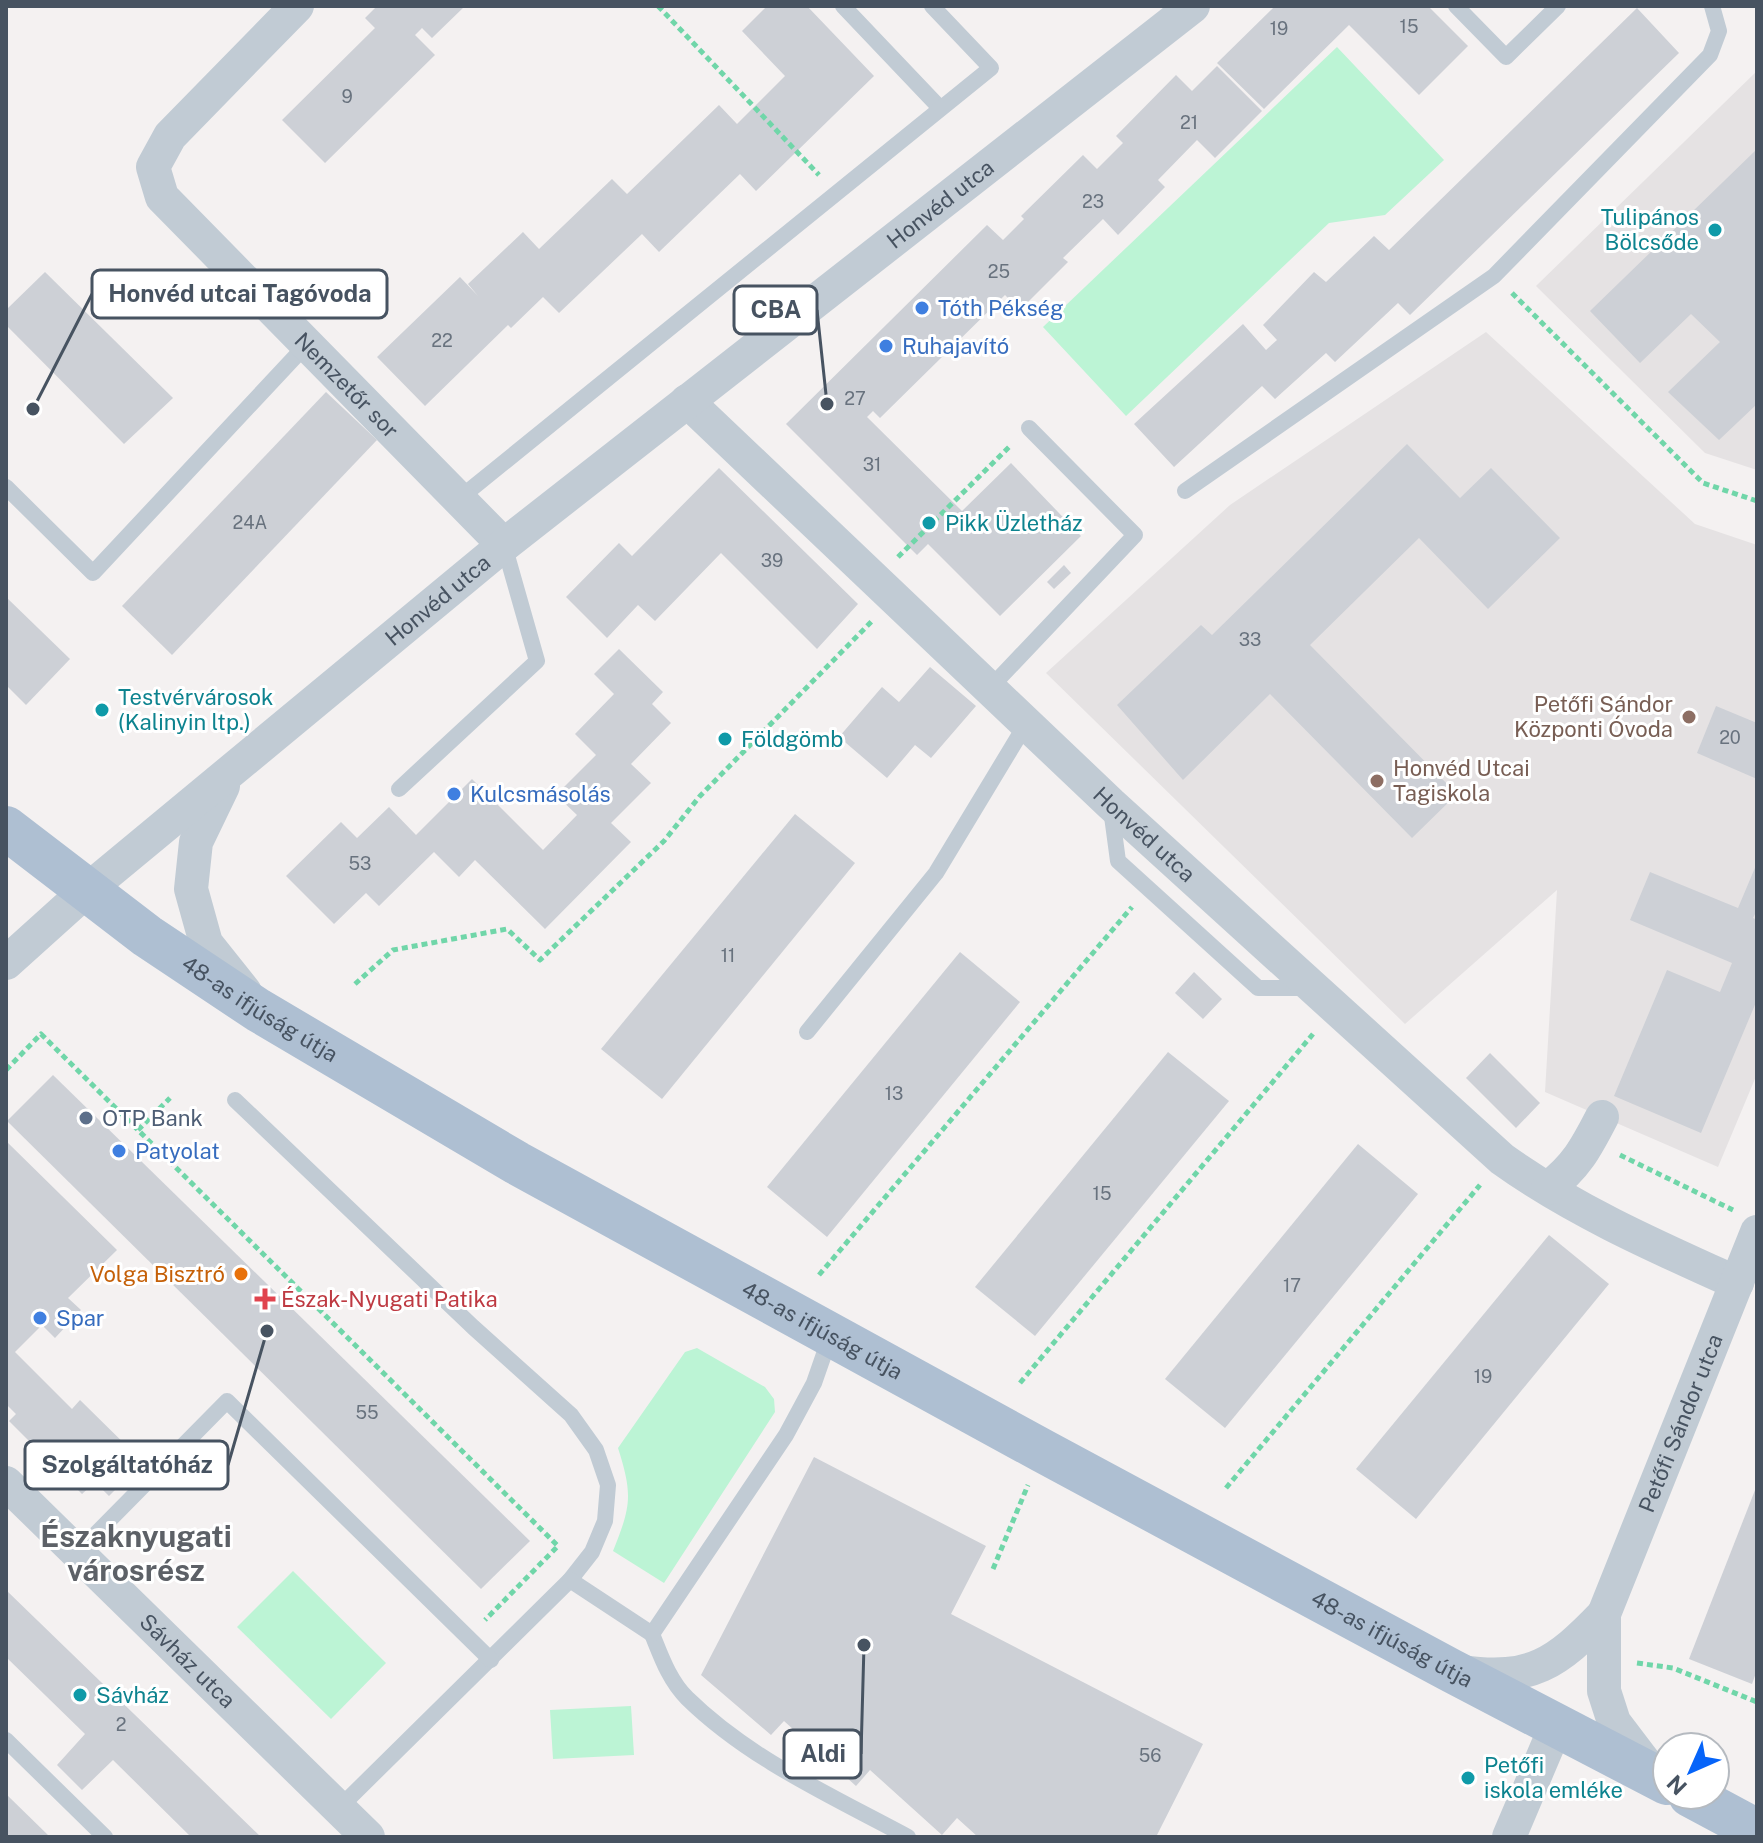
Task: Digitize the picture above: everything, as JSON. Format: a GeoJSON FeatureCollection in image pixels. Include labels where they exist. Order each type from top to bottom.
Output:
{"type":"FeatureCollection","features":[{"type":"Feature","properties":{"kind":"main road","name":"48-as ifjúság útja"},"geometry":{"type":"LineString","coordinates":[[6,828],[147,936],[258,1010],[517,1163],[1043,1451],[1651,1775]]}},
{"type":"Feature","properties":{"kind":"main road","name":"48-as ifjúság útja"},"geometry":{"type":"LineString","coordinates":[[1720,1811],[1757,1831]]}},
{"type":"Feature","properties":{"kind":"street","name":"Nemzetőr sor"},"geometry":{"type":"LineString","coordinates":[[297,6],[170,136],[153,167],[162,197],[504,545]]}},
{"type":"Feature","properties":{"kind":"street","name":"Honvéd utca"},"geometry":{"type":"LineString","coordinates":[[6,963],[86,891],[504,545],[1193,6]]}},
{"type":"Feature","properties":{"kind":"street","name":"Honvéd utca"},"geometry":{"type":"LineString","coordinates":[[687,401],[1111,804],[1502,1159],[1548,1188],[1673,1254],[1737,1283]]}},
{"type":"Feature","properties":{"kind":"street","name":"Honvéd utca"},"geometry":{"type":"LineString","coordinates":[[228,775],[196,842],[191,889],[206,943],[258,1010]]}},
{"type":"Feature","properties":{"kind":"street"},"geometry":{"type":"LineString","coordinates":[[1548,1188],[1567,1174],[1581,1158],[1596,1129]]}},
{"type":"Feature","properties":{"kind":"street","name":"Petőfi Sándor utca"},"geometry":{"type":"LineString","coordinates":[[1604,1614],[1737,1283],[1750,1224]]}},
{"type":"Feature","properties":{"kind":"street","name":"Sávház utca"},"geometry":{"type":"LineString","coordinates":[[6,1483],[368,1837]]}},
{"type":"Feature","properties":{"kind":"street"},"geometry":{"type":"LineString","coordinates":[[1604,1614],[1604,1691],[1614,1722],[1651,1763]]}},
{"type":"Feature","properties":{"kind":"street"},"geometry":{"type":"LineString","coordinates":[[1450,1670],[1490,1676],[1520,1673],[1547,1664],[1576,1643],[1604,1614]]}},
{"type":"Feature","properties":{"kind":"street"},"geometry":{"type":"LineString","coordinates":[[1509,1837],[1556,1726]]}},
{"type":"Feature","properties":{"kind":"lane"},"geometry":{"type":"LineString","coordinates":[[843,6],[940,108]]}},
{"type":"Feature","properties":{"kind":"lane"},"geometry":{"type":"LineString","coordinates":[[460,498],[991,68],[932,6]]}},
{"type":"Feature","properties":{"kind":"lane"},"geometry":{"type":"LineString","coordinates":[[1456,6],[1506,57],[1558,6]]}},
{"type":"Feature","properties":{"kind":"lane"},"geometry":{"type":"LineString","coordinates":[[1185,491],[1494,276],[1710,55],[1719,31],[1712,6]]}},
{"type":"Feature","properties":{"kind":"lane"},"geometry":{"type":"LineString","coordinates":[[6,487],[93,573],[308,343]]}},
{"type":"Feature","properties":{"kind":"lane"},"geometry":{"type":"LineString","coordinates":[[989,689],[1135,535],[1029,428]]}},
{"type":"Feature","properties":{"kind":"lane"},"geometry":{"type":"LineString","coordinates":[[399,789],[537,661],[504,545]]}},
{"type":"Feature","properties":{"kind":"lane"},"geometry":{"type":"LineString","coordinates":[[807,1032],[936,873],[1026,724]]}},
{"type":"Feature","properties":{"kind":"lane"},"geometry":{"type":"LineString","coordinates":[[1111,804],[1118,861],[1148,889],[1258,988],[1324,998]]}},
{"type":"Feature","properties":{"kind":"lane"},"geometry":{"type":"LineString","coordinates":[[235,1100],[473,1327],[571,1415],[596,1450],[608,1485],[605,1521],[592,1552],[570,1580],[338,1809]]}},
{"type":"Feature","properties":{"kind":"lane"},"geometry":{"type":"LineString","coordinates":[[652,1634],[786,1435],[814,1383],[831,1336]]}},
{"type":"Feature","properties":{"kind":"lane"},"geometry":{"type":"LineString","coordinates":[[77,1553],[227,1401],[491,1660]]}},
{"type":"Feature","properties":{"kind":"lane"},"geometry":{"type":"LineString","coordinates":[[570,1580],[652,1634],[665,1667],[685,1696],[756,1754],[908,1837]]}},
{"type":"Feature","properties":{"kind":"lane"},"geometry":{"type":"LineString","coordinates":[[6,1740],[105,1837]]}},
{"type":"Feature","properties":{"kind":"path"},"geometry":{"type":"LineString","coordinates":[[658,6],[836,193]]}},
{"type":"Feature","properties":{"kind":"path"},"geometry":{"type":"LineString","coordinates":[[1494,276],[1703,483],[1757,501]]}},
{"type":"Feature","properties":{"kind":"path"},"geometry":{"type":"LineString","coordinates":[[355,984],[393,950],[507,929],[540,960],[664,841],[700,796],[1029,428]]}},
{"type":"Feature","properties":{"kind":"path"},"geometry":{"type":"LineString","coordinates":[[819,1275],[1148,889]]}},
{"type":"Feature","properties":{"kind":"path"},"geometry":{"type":"LineString","coordinates":[[1020,1383],[1324,998]]}},
{"type":"Feature","properties":{"kind":"path"},"geometry":{"type":"LineString","coordinates":[[6,1070],[41,1034],[558,1546],[468,1637]]}},
{"type":"Feature","properties":{"kind":"path"},"geometry":{"type":"LineString","coordinates":[[138,1130],[170,1098]]}},
{"type":"Feature","properties":{"kind":"path"},"geometry":{"type":"LineString","coordinates":[[1596,1129],[1750,1224]]}},
{"type":"Feature","properties":{"kind":"path"},"geometry":{"type":"LineString","coordinates":[[1226,1488],[1502,1159]]}},
{"type":"Feature","properties":{"kind":"path"},"geometry":{"type":"LineString","coordinates":[[993,1569],[1043,1451]]}},
{"type":"Feature","properties":{"kind":"path"},"geometry":{"type":"LineString","coordinates":[[1602,1657],[1673,1668],[1757,1702]]}},
{"type":"Feature","properties":{"kind":"shaded area"},"geometry":{"type":"Polygon","coordinates":[[[1757,71],[1757,470],[1705,453],[1536,286],[1757,71]]]}},
{"type":"Feature","properties":{"kind":"shaded area","name":"Honvéd Utcai Tagiskola"},"geometry":{"type":"Polygon","coordinates":[[[1486,332],[1695,524],[1757,545],[1757,1074],[1718,1167],[1545,1092],[1557,890],[1405,1024],[1046,673],[1230,505],[1486,332]]]}},
{"type":"Feature","properties":{"kind":"green space"},"geometry":{"type":"Polygon","coordinates":[[[1337,47],[1444,160],[1385,215],[1329,223],[1126,416],[1043,327],[1337,47]]]}},
{"type":"Feature","properties":{"kind":"green space"},"geometry":{"type":"Polygon","coordinates":[[[697,1348],[765,1387],[774,1399],[775,1412],[664,1583],[613,1551],[628,1500],[618,1448],[685,1352],[697,1348]]]}},
{"type":"Feature","properties":{"kind":"green space"},"geometry":{"type":"Polygon","coordinates":[[[293,1571],[386,1663],[331,1719],[237,1627],[293,1571]]]}},
{"type":"Feature","properties":{"kind":"green space"},"geometry":{"type":"Polygon","coordinates":[[[631,1706],[634,1755],[553,1759],[550,1710],[631,1706]]]}},
{"type":"Feature","properties":{"kind":"building"},"geometry":{"type":"Polygon","coordinates":[[[377,6],[465,6],[432,38],[422,28],[415,35],[435,55],[325,163],[282,120],[375,28],[365,18],[377,6]]]}},
{"type":"Feature","properties":{"kind":"building"},"geometry":{"type":"Polygon","coordinates":[[[767,6],[807,6],[874,76],[756,191],[740,174],[659,252],[642,234],[559,313],[543,297],[511,328],[508,325],[425,406],[377,357],[460,277],[478,296],[468,284],[523,232],[539,249],[612,179],[627,194],[719,105],[737,124],[785,76],[742,31],[767,6]]]}},
{"type":"Feature","properties":{"kind":"building"},"geometry":{"type":"Polygon","coordinates":[[[1275,6],[1428,6],[1468,46],[1419,95],[1349,25],[1264,109],[1217,63],[1275,6]]]}},
{"type":"Feature","properties":{"kind":"building"},"geometry":{"type":"Polygon","coordinates":[[[1637,8],[1679,53],[1410,315],[1398,303],[1335,362],[1326,353],[1275,399],[1262,386],[1174,467],[1134,424],[1243,324],[1266,350],[1277,340],[1263,325],[1314,272],[1326,282],[1374,236],[1389,250],[1637,8]]]}},
{"type":"Feature","properties":{"kind":"building"},"geometry":{"type":"Polygon","coordinates":[[[1217,66],[1262,111],[1215,158],[1197,140],[1158,180],[1165,187],[1118,235],[1103,219],[1063,258],[1068,262],[1020,310],[1005,295],[880,418],[873,411],[867,417],[962,511],[1011,463],[1081,536],[1000,616],[928,544],[917,555],[786,424],[987,225],[1003,240],[1024,219],[1021,216],[1083,155],[1097,169],[1123,143],[1116,136],[1176,75],[1192,91],[1217,66]]]}},
{"type":"Feature","properties":{"kind":"building","name":"Tulipános Bölcsőde"},"geometry":{"type":"Polygon","coordinates":[[[1757,149],[1757,404],[1719,440],[1668,392],[1720,342],[1691,314],[1640,363],[1590,311],[1757,149]]]}},
{"type":"Feature","properties":{"kind":"building"},"geometry":{"type":"Polygon","coordinates":[[[45,272],[173,398],[124,444],[6,325],[6,310],[45,272]]]}},
{"type":"Feature","properties":{"kind":"building"},"geometry":{"type":"Polygon","coordinates":[[[326,392],[377,440],[172,655],[122,606],[326,392]]]}},
{"type":"Feature","properties":{"kind":"building"},"geometry":{"type":"Polygon","coordinates":[[[1407,444],[1460,498],[1491,468],[1560,538],[1488,609],[1419,538],[1310,645],[1457,794],[1412,838],[1270,694],[1183,780],[1117,705],[1201,625],[1212,635],[1407,444]]]}},
{"type":"Feature","properties":{"kind":"building"},"geometry":{"type":"Polygon","coordinates":[[[719,468],[858,604],[817,649],[721,553],[655,621],[638,605],[607,638],[566,597],[619,543],[632,556],[719,468]]]}},
{"type":"Feature","properties":{"kind":"building"},"geometry":{"type":"Polygon","coordinates":[[[1064,565],[1071,573],[1054,589],[1047,582],[1064,565]]]}},
{"type":"Feature","properties":{"kind":"building"},"geometry":{"type":"Polygon","coordinates":[[[6,597],[70,659],[26,705],[6,685],[6,597]]]}},
{"type":"Feature","properties":{"kind":"building"},"geometry":{"type":"Polygon","coordinates":[[[619,649],[663,692],[652,704],[671,723],[631,764],[651,783],[611,823],[631,842],[545,929],[475,860],[459,877],[434,852],[379,906],[366,893],[334,924],[286,876],[341,822],[357,838],[389,807],[416,835],[472,779],[543,850],[577,815],[556,795],[596,755],[575,734],[614,694],[594,674],[619,649]]]}},
{"type":"Feature","properties":{"kind":"building"},"geometry":{"type":"Polygon","coordinates":[[[930,667],[976,706],[931,758],[915,745],[887,778],[839,737],[882,687],[899,702],[930,667]]]}},
{"type":"Feature","properties":{"kind":"building"},"geometry":{"type":"Polygon","coordinates":[[[1716,706],[1757,723],[1757,779],[1697,753],[1716,706]]]}},
{"type":"Feature","properties":{"kind":"building"},"geometry":{"type":"Polygon","coordinates":[[[795,814],[855,863],[662,1099],[601,1049],[795,814]]]}},
{"type":"Feature","properties":{"kind":"building"},"geometry":{"type":"Polygon","coordinates":[[[1757,863],[1757,910],[1753,918],[1757,920],[1757,1000],[1701,1133],[1614,1096],[1667,970],[1720,992],[1732,963],[1630,920],[1650,872],[1738,908],[1757,863]]]}},
{"type":"Feature","properties":{"kind":"building"},"geometry":{"type":"Polygon","coordinates":[[[960,952],[1020,1002],[827,1237],[767,1187],[960,952]]]}},
{"type":"Feature","properties":{"kind":"building"},"geometry":{"type":"Polygon","coordinates":[[[1194,972],[1222,999],[1203,1019],[1175,993],[1194,972]]]}},
{"type":"Feature","properties":{"kind":"building"},"geometry":{"type":"Polygon","coordinates":[[[1168,1052],[1229,1101],[1035,1336],[975,1287],[1168,1052]]]}},
{"type":"Feature","properties":{"kind":"building"},"geometry":{"type":"Polygon","coordinates":[[[1490,1053],[1540,1103],[1516,1128],[1466,1078],[1490,1053]]]}},
{"type":"Feature","properties":{"kind":"building"},"geometry":{"type":"Polygon","coordinates":[[[53,1075],[530,1541],[481,1589],[7,1121],[53,1075]]]}},
{"type":"Feature","properties":{"kind":"building","name":"Spar"},"geometry":{"type":"Polygon","coordinates":[[[6,1141],[117,1250],[68,1298],[81,1310],[55,1338],[42,1325],[15,1352],[72,1409],[80,1400],[143,1462],[109,1496],[95,1482],[82,1494],[9,1421],[16,1414],[6,1404],[6,1141]]]}},
{"type":"Feature","properties":{"kind":"building"},"geometry":{"type":"Polygon","coordinates":[[[1358,1144],[1418,1194],[1225,1428],[1165,1379],[1358,1144]]]}},
{"type":"Feature","properties":{"kind":"building"},"geometry":{"type":"Polygon","coordinates":[[[1549,1235],[1609,1284],[1416,1519],[1356,1469],[1549,1235]]]}},
{"type":"Feature","properties":{"kind":"building"},"geometry":{"type":"Polygon","coordinates":[[[814,1457],[986,1546],[951,1614],[1203,1744],[1156,1837],[978,1837],[957,1818],[942,1835],[870,1770],[856,1786],[784,1721],[771,1735],[701,1675],[814,1457]]]}},
{"type":"Feature","properties":{"kind":"building"},"geometry":{"type":"Polygon","coordinates":[[[1757,1485],[1757,1670],[1752,1684],[1689,1659],[1757,1485]]]}},
{"type":"Feature","properties":{"kind":"building","name":"Sávház"},"geometry":{"type":"Polygon","coordinates":[[[6,1590],[261,1837],[191,1837],[113,1760],[82,1790],[57,1765],[85,1734],[6,1657],[6,1590]]]}},
{"type":"Feature","properties":{"kind":"building"},"geometry":{"type":"Polygon","coordinates":[[[6,1794],[50,1837],[6,1837],[6,1794]]]}},
{"type":"Feature","properties":{"kind":"place","name":"Tulipános Bölcsőde"},"geometry":{"type":"Point","coordinates":[1715,230]}},
{"type":"Feature","properties":{"kind":"place","name":"Tóth Pékség"},"geometry":{"type":"Point","coordinates":[922,308]}},
{"type":"Feature","properties":{"kind":"place","name":"Ruhajavító"},"geometry":{"type":"Point","coordinates":[886,346]}},
{"type":"Feature","properties":{"kind":"place","name":"CBA"},"geometry":{"type":"Point","coordinates":[827,404]}},
{"type":"Feature","properties":{"kind":"place","name":"Honvéd utcai Tagóvoda"},"geometry":{"type":"Point","coordinates":[33,409]}},
{"type":"Feature","properties":{"kind":"place","name":"Pikk Üzletház"},"geometry":{"type":"Point","coordinates":[929,523]}},
{"type":"Feature","properties":{"kind":"place","name":"Testvérvárosok (Kalinyin ltp.)"},"geometry":{"type":"Point","coordinates":[102,710]}},
{"type":"Feature","properties":{"kind":"place","name":"Petőfi Sándor Központi Óvoda"},"geometry":{"type":"Point","coordinates":[1689,717]}},
{"type":"Feature","properties":{"kind":"place","name":"Földgömb"},"geometry":{"type":"Point","coordinates":[725,739]}},
{"type":"Feature","properties":{"kind":"place","name":"Honvéd Utcai Tagiskola"},"geometry":{"type":"Point","coordinates":[1377,781]}},
{"type":"Feature","properties":{"kind":"place","name":"Kulcsmásolás"},"geometry":{"type":"Point","coordinates":[454,794]}},
{"type":"Feature","properties":{"kind":"place","name":"OTP Bank"},"geometry":{"type":"Point","coordinates":[86,1118]}},
{"type":"Feature","properties":{"kind":"place","name":"Patyolat"},"geometry":{"type":"Point","coordinates":[119,1151]}},
{"type":"Feature","properties":{"kind":"place","name":"Volga Bisztró"},"geometry":{"type":"Point","coordinates":[241,1274]}},
{"type":"Feature","properties":{"kind":"place","name":"Észak-Nyugati Patika"},"geometry":{"type":"Point","coordinates":[265,1299]}},
{"type":"Feature","properties":{"kind":"place","name":"Spar"},"geometry":{"type":"Point","coordinates":[40,1318]}},
{"type":"Feature","properties":{"kind":"place","name":"Szolgáltatóház"},"geometry":{"type":"Point","coordinates":[267,1331]}},
{"type":"Feature","properties":{"kind":"place","name":"Aldi"},"geometry":{"type":"Point","coordinates":[864,1645]}},
{"type":"Feature","properties":{"kind":"place","name":"Sávház"},"geometry":{"type":"Point","coordinates":[80,1695]}},
{"type":"Feature","properties":{"kind":"place","name":"Petőfi iskola emléke"},"geometry":{"type":"Point","coordinates":[1468,1778]}},
{"type":"Feature","properties":{"kind":"district","name":"Északnyugati városrész"},"geometry":{"type":"Point","coordinates":[136,1554]}}]}
